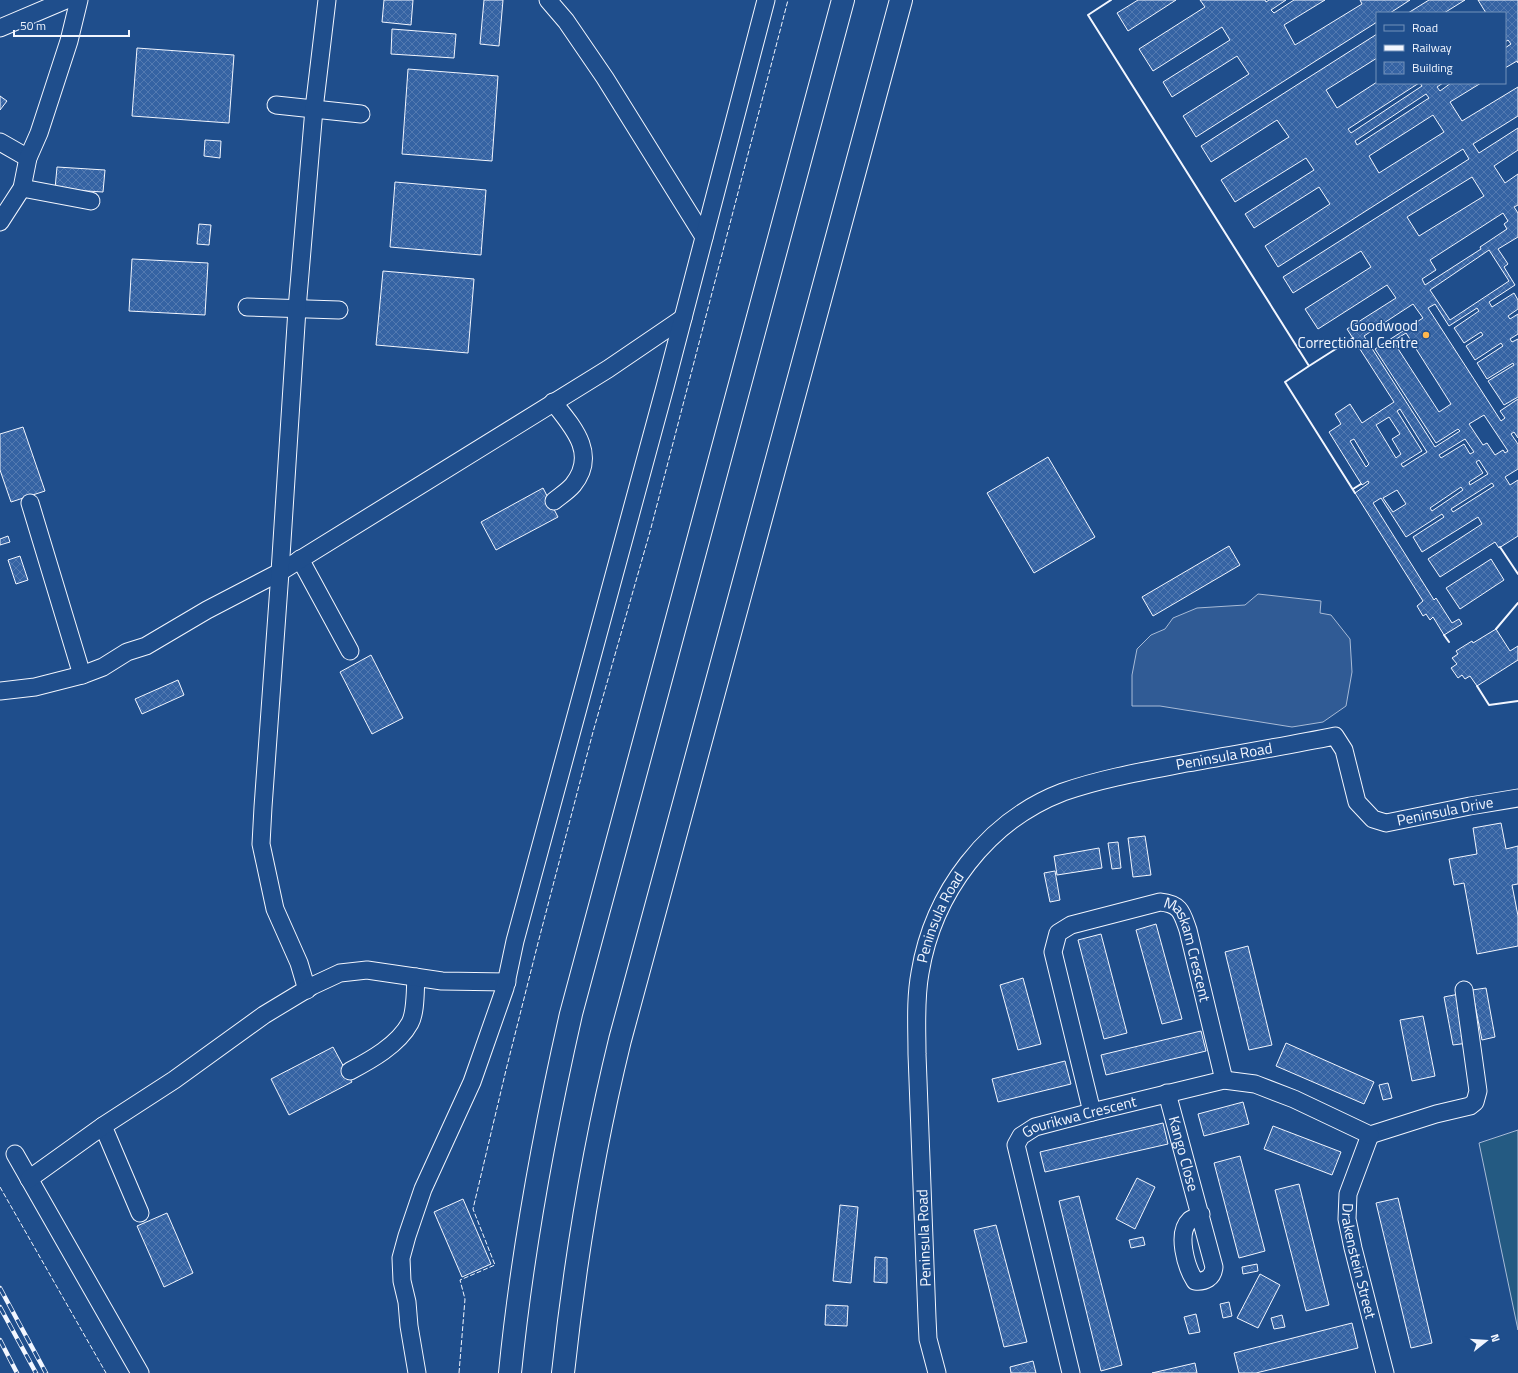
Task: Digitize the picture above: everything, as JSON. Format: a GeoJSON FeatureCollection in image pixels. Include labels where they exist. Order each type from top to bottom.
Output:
{"type":"FeatureCollection","features":[{"type":"Feature","properties":{"kind":"highway"},"geometry":{"type":"LineString","coordinates":[[510,1373],[521,1278],[534,1190],[555,1082],[571,1014],[843,0]]}},
{"type":"Feature","properties":{"kind":"highway"},"geometry":{"type":"LineString","coordinates":[[563,1373],[585,1208],[604,1107],[621,1033],[900,4]]}},
{"type":"Feature","properties":{"kind":"street"},"geometry":{"type":"LineString","coordinates":[[0,28],[66,0]]}},
{"type":"Feature","properties":{"kind":"street"},"geometry":{"type":"LineString","coordinates":[[0,222],[22,188],[28,158],[38,134],[69,41],[79,0]]}},
{"type":"Feature","properties":{"kind":"street"},"geometry":{"type":"LineString","coordinates":[[307,990],[299,963],[275,909],[261,844],[297,309],[314,109],[327,0]]}},
{"type":"Feature","properties":{"kind":"street"},"geometry":{"type":"LineString","coordinates":[[548,0],[566,22],[605,78],[704,237]]}},
{"type":"Feature","properties":{"kind":"street"},"geometry":{"type":"LineString","coordinates":[[417,1373],[409,1326],[407,1302],[402,1281],[401,1258],[423,1189],[472,1082],[507,982],[517,933],[665,387],[766,0]]}},
{"type":"Feature","properties":{"kind":"street"},"geometry":{"type":"LineString","coordinates":[[276,105],[361,114]]}},
{"type":"Feature","properties":{"kind":"street"},"geometry":{"type":"LineString","coordinates":[[0,142],[28,158]]}},
{"type":"Feature","properties":{"kind":"street"},"geometry":{"type":"LineString","coordinates":[[22,188],[90,201]]}},
{"type":"Feature","properties":{"kind":"street"},"geometry":{"type":"LineString","coordinates":[[247,307],[339,310]]}},
{"type":"Feature","properties":{"kind":"street"},"geometry":{"type":"LineString","coordinates":[[0,692],[35,687],[82,675],[103,667],[128,652],[146,646],[208,610],[280,572],[608,369],[682,318]]}},
{"type":"Feature","properties":{"kind":"street"},"geometry":{"type":"LineString","coordinates":[[554,402],[571,425],[581,442],[584,459],[580,473],[573,486],[554,501]]}},
{"type":"Feature","properties":{"kind":"street"},"geometry":{"type":"LineString","coordinates":[[30,503],[82,675]]}},
{"type":"Feature","properties":{"kind":"street"},"geometry":{"type":"LineString","coordinates":[[300,559],[350,651]]}},
{"type":"Feature","properties":{"kind":"street","name":"Peninsula Road"},"geometry":{"type":"LineString","coordinates":[[937,1373],[928,1339],[917,1054],[917,1007],[920,973],[924,952],[941,904],[960,872],[986,842],[1017,816],[1062,793],[1084,785],[1134,773],[1335,736],[1344,750],[1357,802]]}},
{"type":"Feature","properties":{"kind":"street","name":"Peninsula Drive"},"geometry":{"type":"LineString","coordinates":[[1357,802],[1372,819],[1386,823],[1518,798]]}},
{"type":"Feature","properties":{"kind":"street","name":"Maskam Crescent"},"geometry":{"type":"LineString","coordinates":[[1092,1112],[1053,952],[1055,940],[1058,933],[1071,925],[1160,902],[1171,903],[1181,911],[1188,930],[1224,1080]]}},
{"type":"Feature","properties":{"kind":"street"},"geometry":{"type":"LineString","coordinates":[[29,1179],[103,1126],[174,1080],[264,1015],[340,973],[367,970],[442,981],[507,982]]}},
{"type":"Feature","properties":{"kind":"street"},"geometry":{"type":"LineString","coordinates":[[350,1071],[373,1058],[396,1041],[410,1022],[414,1003],[416,977]]}},
{"type":"Feature","properties":{"kind":"street"},"geometry":{"type":"LineString","coordinates":[[1370,1135],[1436,1114],[1470,1106],[1475,1102],[1478,1091],[1464,990]]}},
{"type":"Feature","properties":{"kind":"street","name":"Gourikwa Crescent"},"geometry":{"type":"LineString","coordinates":[[1071,1373],[1016,1145],[1021,1136],[1035,1127],[1224,1080],[1255,1084],[1281,1094],[1370,1135]]}},
{"type":"Feature","properties":{"kind":"street","name":"Kango Close"},"geometry":{"type":"LineString","coordinates":[[1168,1093],[1201,1214]]}},
{"type":"Feature","properties":{"kind":"street"},"geometry":{"type":"LineString","coordinates":[[103,1126],[140,1213]]}},
{"type":"Feature","properties":{"kind":"street","name":"Drakenstein Street"},"geometry":{"type":"LineString","coordinates":[[1370,1135],[1348,1194],[1347,1219],[1382,1372]]}},
{"type":"Feature","properties":{"kind":"street"},"geometry":{"type":"LineString","coordinates":[[15,1154],[140,1373]]}},
{"type":"Feature","properties":{"kind":"shaded area"},"geometry":{"type":"Polygon","coordinates":[[[1258,594],[1321,601],[1320,613],[1331,615],[1350,639],[1352,672],[1346,706],[1323,722],[1292,727],[1160,706],[1132,706],[1132,675],[1137,649],[1151,635],[1165,629],[1173,618],[1197,608],[1245,605],[1258,594]]]}},
{"type":"Feature","properties":{"kind":"shaded area"},"geometry":{"type":"Polygon","coordinates":[[[1518,1130],[1518,1330],[1479,1143],[1518,1130]]]}},
{"type":"Feature","properties":{"kind":"building"},"geometry":{"type":"Polygon","coordinates":[[[384,0],[413,0],[411,25],[382,22],[384,0]]]}},
{"type":"Feature","properties":{"kind":"building"},"geometry":{"type":"Polygon","coordinates":[[[484,0],[503,0],[499,46],[480,44],[484,0]]]}},
{"type":"Feature","properties":{"kind":"building"},"geometry":{"type":"Polygon","coordinates":[[[1138,0],[1176,0],[1128,31],[1117,13],[1138,0]]]}},
{"type":"Feature","properties":{"kind":"building"},"geometry":{"type":"Polygon","coordinates":[[[1200,0],[1265,0],[1266,2],[1269,0],[1286,0],[1271,10],[1274,13],[1294,0],[1325,0],[1284,25],[1295,45],[1362,4],[1360,0],[1410,0],[1392,12],[1376,12],[1376,23],[1196,137],[1183,116],[1249,74],[1237,56],[1172,97],[1163,82],[1230,40],[1222,27],[1153,71],[1139,49],[1205,7],[1200,0]]]}},
{"type":"Feature","properties":{"kind":"building"},"geometry":{"type":"Polygon","coordinates":[[[1429,0],[1465,0],[1446,12],[1410,12],[1429,0]]]}},
{"type":"Feature","properties":{"kind":"building"},"geometry":{"type":"Polygon","coordinates":[[[1478,0],[1518,0],[1518,63],[1517,61],[1506,67],[1506,47],[1511,44],[1508,40],[1506,41],[1506,12],[1485,12],[1478,0]]]}},
{"type":"Feature","properties":{"kind":"building"},"geometry":{"type":"Polygon","coordinates":[[[392,29],[456,34],[454,58],[391,54],[392,29]]]}},
{"type":"Feature","properties":{"kind":"building","name":"Goodwood Correctional Centre"},"geometry":{"type":"Polygon","coordinates":[[[1376,35],[1376,59],[1326,90],[1337,108],[1376,83],[1376,84],[1417,84],[1348,129],[1351,133],[1422,86],[1421,84],[1442,84],[1437,87],[1440,91],[1450,84],[1479,84],[1450,102],[1462,121],[1518,87],[1518,116],[1473,144],[1479,153],[1518,128],[1518,150],[1494,166],[1505,183],[1518,174],[1518,205],[1514,207],[1518,213],[1518,237],[1498,249],[1508,264],[1504,267],[1515,285],[1489,302],[1492,307],[1514,293],[1518,300],[1518,309],[1508,316],[1510,319],[1518,314],[1518,334],[1510,339],[1512,342],[1518,339],[1518,397],[1504,405],[1488,381],[1514,365],[1513,363],[1487,379],[1477,363],[1503,346],[1501,343],[1475,360],[1466,346],[1483,335],[1481,332],[1464,343],[1454,328],[1479,311],[1477,308],[1449,326],[1435,304],[1428,308],[1501,421],[1505,418],[1500,411],[1518,399],[1518,438],[1514,432],[1511,434],[1518,444],[1518,469],[1505,477],[1510,485],[1518,480],[1518,536],[1499,548],[1495,542],[1440,577],[1428,559],[1482,524],[1478,517],[1422,552],[1413,537],[1444,517],[1442,514],[1406,537],[1381,498],[1373,503],[1434,600],[1436,598],[1452,623],[1459,619],[1462,624],[1444,635],[1433,617],[1430,620],[1426,614],[1423,616],[1417,606],[1423,601],[1355,493],[1369,483],[1368,481],[1362,485],[1329,432],[1341,424],[1335,414],[1350,404],[1362,423],[1394,402],[1347,329],[1396,298],[1387,285],[1318,329],[1305,309],[1371,267],[1361,251],[1293,293],[1283,277],[1469,159],[1463,149],[1278,267],[1265,246],[1330,204],[1319,187],[1254,228],[1245,214],[1314,170],[1306,158],[1235,202],[1221,180],[1289,137],[1277,120],[1211,162],[1201,146],[1376,35]],[[1426,94],[1355,141],[1357,145],[1429,98],[1426,94]],[[1433,115],[1369,156],[1379,173],[1444,132],[1433,115]],[[1472,177],[1407,217],[1419,236],[1484,196],[1472,177]],[[1503,213],[1430,260],[1436,270],[1422,279],[1425,285],[1481,249],[1480,247],[1507,229],[1504,224],[1508,221],[1503,213]],[[1489,250],[1430,290],[1450,320],[1509,281],[1489,250]],[[1413,304],[1364,336],[1435,447],[1460,431],[1458,429],[1436,443],[1375,349],[1423,318],[1413,304]],[[1406,333],[1393,341],[1439,412],[1451,404],[1406,333]],[[1400,409],[1397,411],[1422,451],[1401,464],[1403,467],[1427,452],[1400,409]],[[1484,415],[1469,424],[1483,445],[1487,443],[1495,455],[1503,450],[1505,453],[1508,451],[1484,415]],[[1389,417],[1376,425],[1396,458],[1401,454],[1392,439],[1400,434],[1389,417]],[[1354,439],[1350,441],[1366,467],[1369,464],[1354,439]],[[1465,439],[1439,455],[1441,458],[1464,444],[1470,454],[1474,452],[1465,439]],[[1479,460],[1476,462],[1483,473],[1469,482],[1470,485],[1488,474],[1479,460]],[[1492,483],[1451,509],[1453,512],[1494,486],[1492,483]],[[1461,487],[1430,508],[1432,511],[1463,490],[1461,487]],[[1397,490],[1383,498],[1393,512],[1406,504],[1397,490]]]}},
{"type":"Feature","properties":{"kind":"building"},"geometry":{"type":"Polygon","coordinates":[[[137,48],[234,55],[229,123],[132,116],[137,48]]]}},
{"type":"Feature","properties":{"kind":"building"},"geometry":{"type":"Polygon","coordinates":[[[408,69],[498,76],[492,161],[402,154],[408,69]]]}},
{"type":"Feature","properties":{"kind":"building"},"geometry":{"type":"Polygon","coordinates":[[[0,96],[7,101],[0,110],[0,96]]]}},
{"type":"Feature","properties":{"kind":"building"},"geometry":{"type":"Polygon","coordinates":[[[205,140],[221,141],[220,158],[204,156],[205,140]]]}},
{"type":"Feature","properties":{"kind":"building"},"geometry":{"type":"Polygon","coordinates":[[[57,167],[105,170],[103,192],[55,189],[57,167]]]}},
{"type":"Feature","properties":{"kind":"building"},"geometry":{"type":"Polygon","coordinates":[[[395,182],[486,190],[481,255],[390,247],[395,182]]]}},
{"type":"Feature","properties":{"kind":"building"},"geometry":{"type":"Polygon","coordinates":[[[199,224],[211,225],[209,245],[197,244],[199,224]]]}},
{"type":"Feature","properties":{"kind":"building"},"geometry":{"type":"Polygon","coordinates":[[[132,259],[208,263],[205,315],[129,311],[132,259]]]}},
{"type":"Feature","properties":{"kind":"building"},"geometry":{"type":"Polygon","coordinates":[[[383,271],[474,279],[468,353],[376,345],[383,271]]]}},
{"type":"Feature","properties":{"kind":"building"},"geometry":{"type":"Polygon","coordinates":[[[23,427],[45,491],[11,502],[0,470],[0,434],[23,427]]]}},
{"type":"Feature","properties":{"kind":"building"},"geometry":{"type":"Polygon","coordinates":[[[1048,457],[1095,537],[1034,573],[987,493],[1048,457]]]}},
{"type":"Feature","properties":{"kind":"building"},"geometry":{"type":"Polygon","coordinates":[[[543,488],[558,517],[496,550],[481,522],[543,488]]]}},
{"type":"Feature","properties":{"kind":"building"},"geometry":{"type":"Polygon","coordinates":[[[8,536],[10,542],[0,545],[0,539],[8,536]]]}},
{"type":"Feature","properties":{"kind":"building"},"geometry":{"type":"Polygon","coordinates":[[[1229,546],[1240,565],[1153,616],[1142,597],[1229,546]]]}},
{"type":"Feature","properties":{"kind":"building"},"geometry":{"type":"Polygon","coordinates":[[[20,556],[28,580],[16,584],[8,560],[20,556]]]}},
{"type":"Feature","properties":{"kind":"building"},"geometry":{"type":"Polygon","coordinates":[[[1491,559],[1504,580],[1460,609],[1446,588],[1491,559]]]}},
{"type":"Feature","properties":{"kind":"building"},"geometry":{"type":"Polygon","coordinates":[[[1496,629],[1510,651],[1518,646],[1518,660],[1477,686],[1470,676],[1465,679],[1462,675],[1458,678],[1451,668],[1457,664],[1452,658],[1458,654],[1456,651],[1496,629]]]}},
{"type":"Feature","properties":{"kind":"building"},"geometry":{"type":"Polygon","coordinates":[[[371,655],[403,718],[372,734],[340,672],[371,655]]]}},
{"type":"Feature","properties":{"kind":"building"},"geometry":{"type":"Polygon","coordinates":[[[178,680],[184,695],[142,714],[135,699],[178,680]]]}},
{"type":"Feature","properties":{"kind":"building"},"geometry":{"type":"Polygon","coordinates":[[[1501,823],[1506,849],[1518,846],[1518,884],[1512,885],[1518,916],[1518,946],[1477,954],[1464,883],[1454,885],[1449,859],[1477,854],[1473,828],[1501,823]]]}},
{"type":"Feature","properties":{"kind":"building"},"geometry":{"type":"Polygon","coordinates":[[[1145,836],[1151,875],[1133,877],[1128,838],[1145,836]]]}},
{"type":"Feature","properties":{"kind":"building"},"geometry":{"type":"Polygon","coordinates":[[[1118,842],[1121,868],[1112,869],[1108,843],[1118,842]]]}},
{"type":"Feature","properties":{"kind":"building"},"geometry":{"type":"Polygon","coordinates":[[[1099,848],[1102,868],[1057,875],[1054,856],[1099,848]]]}},
{"type":"Feature","properties":{"kind":"building"},"geometry":{"type":"Polygon","coordinates":[[[1055,871],[1060,900],[1050,902],[1044,873],[1055,871]]]}},
{"type":"Feature","properties":{"kind":"building"},"geometry":{"type":"Polygon","coordinates":[[[1156,924],[1182,1019],[1162,1024],[1136,930],[1156,924]]]}},
{"type":"Feature","properties":{"kind":"building"},"geometry":{"type":"Polygon","coordinates":[[[1101,934],[1127,1033],[1104,1039],[1078,940],[1101,934]]]}},
{"type":"Feature","properties":{"kind":"building"},"geometry":{"type":"Polygon","coordinates":[[[1248,946],[1272,1045],[1249,1050],[1225,952],[1248,946]]]}},
{"type":"Feature","properties":{"kind":"building"},"geometry":{"type":"Polygon","coordinates":[[[1023,978],[1041,1044],[1018,1050],[1000,985],[1023,978]]]}},
{"type":"Feature","properties":{"kind":"building"},"geometry":{"type":"Polygon","coordinates":[[[1486,988],[1495,1037],[1482,1040],[1472,990],[1486,988]]]}},
{"type":"Feature","properties":{"kind":"building"},"geometry":{"type":"Polygon","coordinates":[[[1459,994],[1468,1043],[1453,1045],[1444,997],[1459,994]]]}},
{"type":"Feature","properties":{"kind":"building"},"geometry":{"type":"Polygon","coordinates":[[[1423,1016],[1435,1076],[1412,1081],[1400,1020],[1423,1016]]]}},
{"type":"Feature","properties":{"kind":"building"},"geometry":{"type":"Polygon","coordinates":[[[1201,1031],[1206,1051],[1106,1075],[1101,1055],[1201,1031]]]}},
{"type":"Feature","properties":{"kind":"building"},"geometry":{"type":"Polygon","coordinates":[[[1286,1043],[1374,1082],[1364,1104],[1276,1066],[1286,1043]]]}},
{"type":"Feature","properties":{"kind":"building"},"geometry":{"type":"Polygon","coordinates":[[[333,1047],[352,1082],[289,1115],[271,1079],[333,1047]]]}},
{"type":"Feature","properties":{"kind":"building"},"geometry":{"type":"Polygon","coordinates":[[[1065,1061],[1071,1084],[998,1102],[992,1079],[1065,1061]]]}},
{"type":"Feature","properties":{"kind":"building"},"geometry":{"type":"Polygon","coordinates":[[[1388,1083],[1392,1098],[1383,1100],[1379,1085],[1388,1083]]]}},
{"type":"Feature","properties":{"kind":"building"},"geometry":{"type":"Polygon","coordinates":[[[1243,1102],[1249,1124],[1204,1136],[1198,1114],[1243,1102]]]}},
{"type":"Feature","properties":{"kind":"building"},"geometry":{"type":"Polygon","coordinates":[[[1163,1123],[1168,1144],[1045,1172],[1040,1152],[1163,1123]]]}},
{"type":"Feature","properties":{"kind":"building"},"geometry":{"type":"Polygon","coordinates":[[[1273,1126],[1341,1152],[1332,1175],[1264,1149],[1273,1126]]]}},
{"type":"Feature","properties":{"kind":"building"},"geometry":{"type":"Polygon","coordinates":[[[1240,1156],[1265,1251],[1239,1258],[1214,1163],[1240,1156]]]}},
{"type":"Feature","properties":{"kind":"building"},"geometry":{"type":"Polygon","coordinates":[[[1137,1178],[1155,1187],[1135,1229],[1116,1219],[1137,1178]]]}},
{"type":"Feature","properties":{"kind":"building"},"geometry":{"type":"Polygon","coordinates":[[[1299,1184],[1329,1305],[1306,1311],[1275,1190],[1299,1184]]]}},
{"type":"Feature","properties":{"kind":"building"},"geometry":{"type":"Polygon","coordinates":[[[1079,1196],[1122,1365],[1101,1371],[1059,1201],[1079,1196]]]}},
{"type":"Feature","properties":{"kind":"building"},"geometry":{"type":"Polygon","coordinates":[[[1398,1198],[1432,1343],[1411,1348],[1376,1203],[1398,1198]]]}},
{"type":"Feature","properties":{"kind":"building"},"geometry":{"type":"Polygon","coordinates":[[[463,1199],[491,1264],[462,1277],[434,1212],[463,1199]]]}},
{"type":"Feature","properties":{"kind":"building"},"geometry":{"type":"Polygon","coordinates":[[[840,1205],[858,1207],[851,1283],[833,1281],[840,1205]]]}},
{"type":"Feature","properties":{"kind":"building"},"geometry":{"type":"Polygon","coordinates":[[[167,1213],[193,1273],[164,1287],[137,1226],[167,1213]]]}},
{"type":"Feature","properties":{"kind":"building"},"geometry":{"type":"Polygon","coordinates":[[[996,1225],[1027,1342],[1004,1347],[974,1230],[996,1225]]]}},
{"type":"Feature","properties":{"kind":"building"},"geometry":{"type":"Polygon","coordinates":[[[1143,1237],[1145,1245],[1131,1248],[1129,1240],[1143,1237]]]}},
{"type":"Feature","properties":{"kind":"building"},"geometry":{"type":"Polygon","coordinates":[[[875,1257],[887,1258],[887,1283],[874,1282],[875,1257]]]}},
{"type":"Feature","properties":{"kind":"building"},"geometry":{"type":"Polygon","coordinates":[[[1257,1264],[1258,1271],[1243,1274],[1242,1267],[1257,1264]]]}},
{"type":"Feature","properties":{"kind":"building"},"geometry":{"type":"Polygon","coordinates":[[[1260,1274],[1280,1285],[1258,1328],[1237,1318],[1260,1274]]]}},
{"type":"Feature","properties":{"kind":"building"},"geometry":{"type":"Polygon","coordinates":[[[1229,1302],[1232,1316],[1223,1318],[1220,1304],[1229,1302]]]}},
{"type":"Feature","properties":{"kind":"building"},"geometry":{"type":"Polygon","coordinates":[[[826,1305],[848,1306],[847,1326],[825,1325],[826,1305]]]}},
{"type":"Feature","properties":{"kind":"building"},"geometry":{"type":"Polygon","coordinates":[[[1196,1314],[1200,1332],[1189,1334],[1184,1317],[1196,1314]]]}},
{"type":"Feature","properties":{"kind":"building"},"geometry":{"type":"Polygon","coordinates":[[[1282,1315],[1285,1327],[1274,1329],[1271,1318],[1282,1315]]]}},
{"type":"Feature","properties":{"kind":"building"},"geometry":{"type":"Polygon","coordinates":[[[1352,1323],[1358,1348],[1256,1373],[1239,1373],[1234,1353],[1352,1323]]]}},
{"type":"Feature","properties":{"kind":"building"},"geometry":{"type":"Polygon","coordinates":[[[1033,1361],[1036,1373],[1011,1373],[1010,1367],[1033,1361]]]}},
{"type":"Feature","properties":{"kind":"building"},"geometry":{"type":"Polygon","coordinates":[[[1195,1363],[1197,1373],[1152,1373],[1195,1363]]]}},
{"type":"Feature","properties":{"kind":"railway"},"geometry":{"type":"LineString","coordinates":[[0,1288],[46,1373]]}},
{"type":"Feature","properties":{"kind":"railway"},"geometry":{"type":"LineString","coordinates":[[0,1307],[36,1373]]}},
{"type":"Feature","properties":{"kind":"railway"},"geometry":{"type":"LineString","coordinates":[[0,1340],[17,1373]]}},
{"type":"Feature","properties":{"kind":"fence"},"geometry":{"type":"LineString","coordinates":[[459,1373],[465,1299],[460,1280],[495,1265],[473,1209],[506,1070],[593,732],[651,528],[788,0]]}},
{"type":"Feature","properties":{"kind":"fence"},"geometry":{"type":"LineString","coordinates":[[0,1187],[106,1373]]}},
{"type":"Feature","properties":{"kind":"wall"},"geometry":{"type":"LineString","coordinates":[[1111,0],[1088,15],[1309,366],[1353,338]]}},
{"type":"Feature","properties":{"kind":"wall"},"geometry":{"type":"LineString","coordinates":[[1309,366],[1285,382],[1355,493]]}},
{"type":"Feature","properties":{"kind":"wall"},"geometry":{"type":"LineString","coordinates":[[1353,489],[1361,484]]}},
{"type":"Feature","properties":{"kind":"wall"},"geometry":{"type":"LineString","coordinates":[[1500,547],[1518,574]]}},
{"type":"Feature","properties":{"kind":"wall"},"geometry":{"type":"LineString","coordinates":[[1496,629],[1518,603]]}},
{"type":"Feature","properties":{"kind":"wall"},"geometry":{"type":"LineString","coordinates":[[1444,635],[1449,642]]}},
{"type":"Feature","properties":{"kind":"wall"},"geometry":{"type":"LineString","coordinates":[[1477,686],[1489,705],[1518,701]]}},
{"type":"Feature","properties":{"kind":"place","name":"Goodwood Correctional Centre"},"geometry":{"type":"Point","coordinates":[1426,335]}}]}
